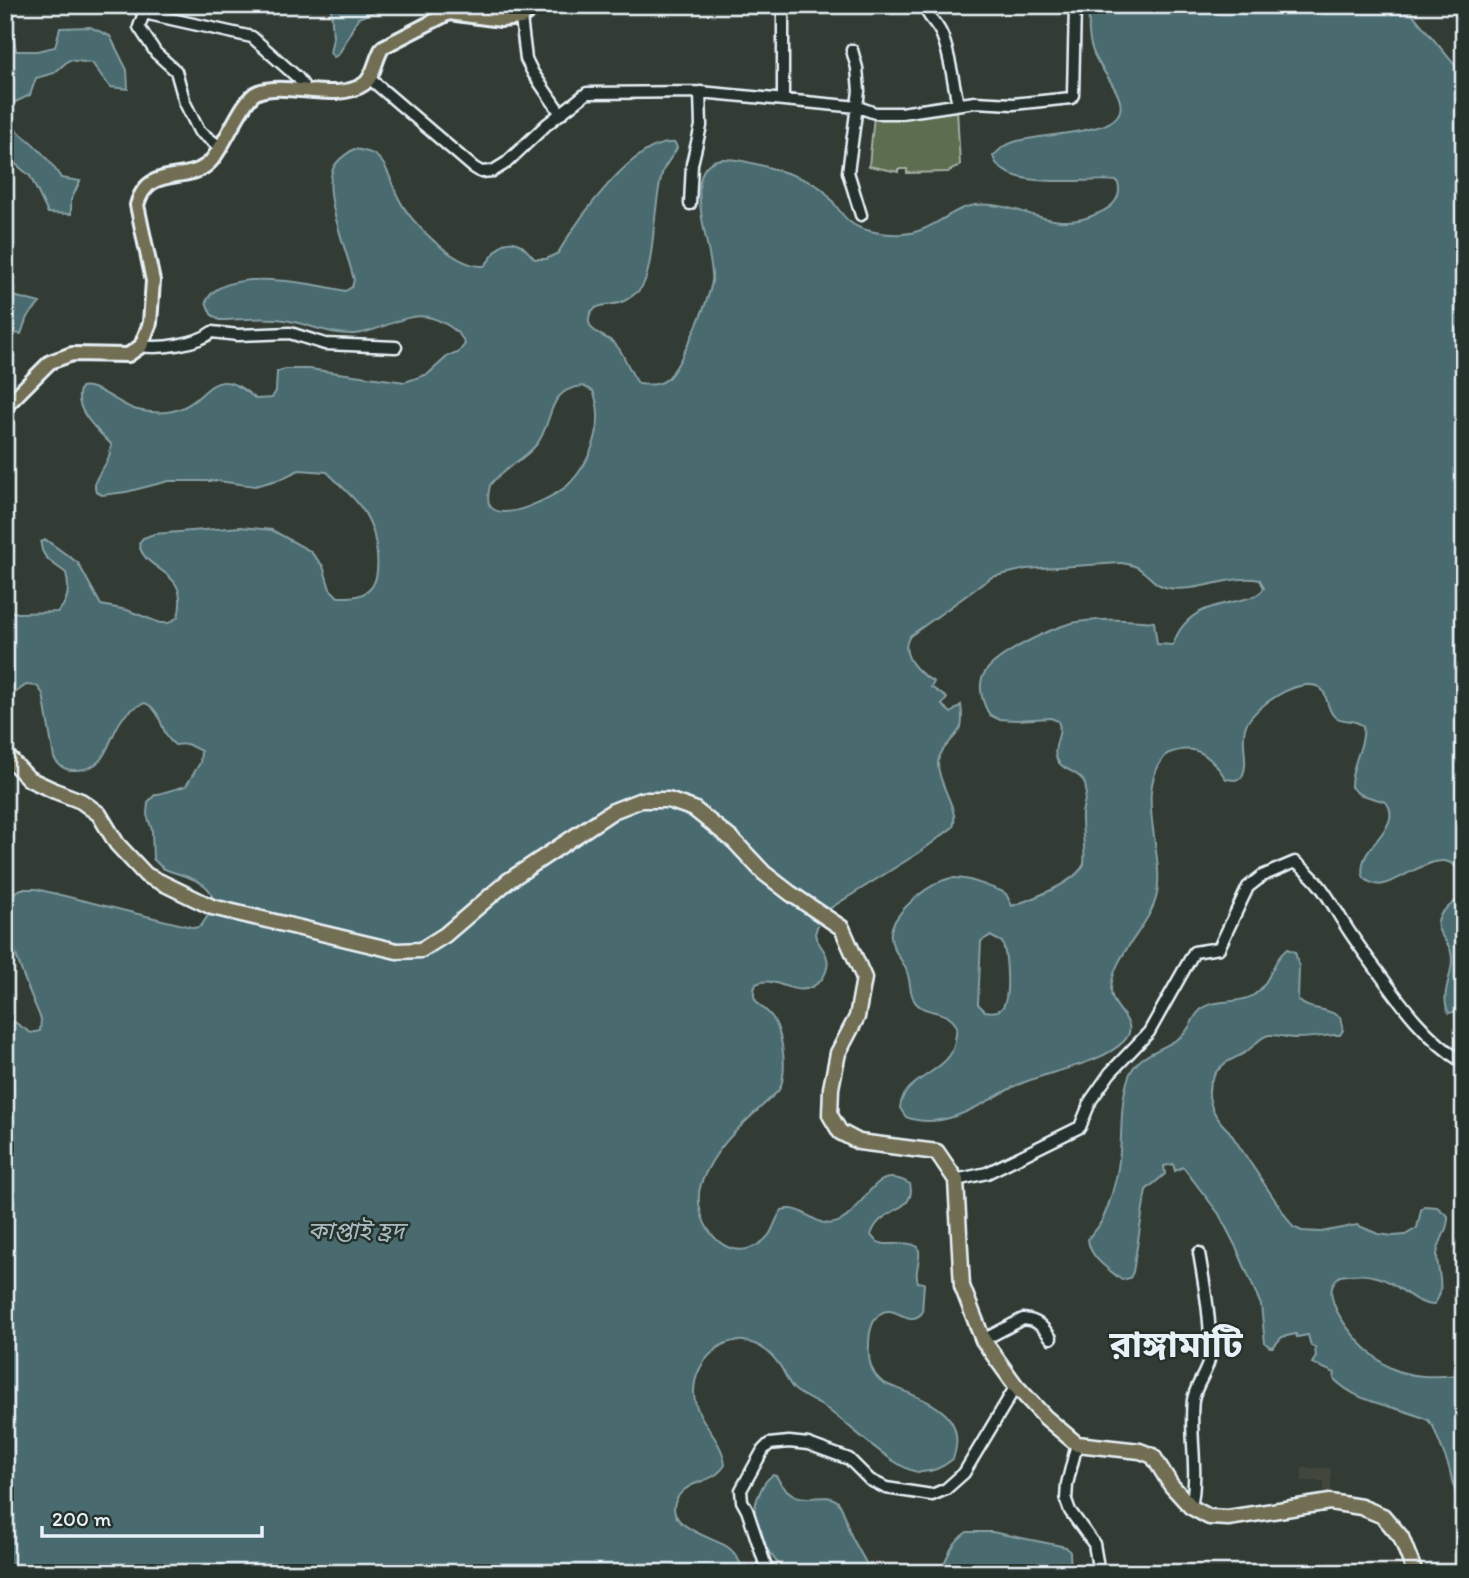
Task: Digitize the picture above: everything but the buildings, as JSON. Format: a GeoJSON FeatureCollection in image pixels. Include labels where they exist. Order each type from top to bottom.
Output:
{"type":"FeatureCollection","features":[{"type":"Feature","properties":{"kind":"highway"},"geometry":{"type":"LineString","coordinates":[[5,754],[29,779],[81,800],[99,814],[117,844],[146,875],[212,907],[397,951],[421,950],[445,935],[508,881],[614,811],[640,800],[668,800],[694,808],[734,841],[764,873],[842,928],[864,978],[857,1017],[838,1053],[831,1088],[830,1115],[840,1132],[859,1142],[937,1152],[956,1180],[962,1286],[983,1340],[1016,1386],[1045,1417],[1077,1444],[1140,1451],[1153,1456],[1171,1485],[1191,1507],[1209,1517],[1228,1518],[1330,1503],[1361,1507],[1383,1516],[1401,1537],[1415,1573]]}},
{"type":"Feature","properties":{"kind":"main road"},"geometry":{"type":"LineString","coordinates":[[5,407],[50,362],[72,354],[128,355],[141,346],[150,323],[153,281],[138,205],[140,194],[147,185],[157,180],[198,171],[211,161],[246,103],[256,92],[273,89],[307,91],[354,88],[365,84],[383,47],[449,13],[501,20],[521,18],[538,5]]}},
{"type":"Feature","properties":{"kind":"street"},"geometry":{"type":"LineString","coordinates":[[135,5],[144,13],[252,37],[298,78],[307,91]]}},
{"type":"Feature","properties":{"kind":"street"},"geometry":{"type":"LineString","coordinates":[[783,5],[783,99]]}},
{"type":"Feature","properties":{"kind":"street"},"geometry":{"type":"LineString","coordinates":[[923,5],[926,15],[934,21],[942,35],[958,104]]}},
{"type":"Feature","properties":{"kind":"street"},"geometry":{"type":"LineString","coordinates":[[369,78],[481,172],[493,171],[506,163],[587,93],[701,92],[858,107],[875,113],[901,113],[958,104],[1013,104],[1071,98],[1075,5]]}},
{"type":"Feature","properties":{"kind":"street"},"geometry":{"type":"LineString","coordinates":[[144,13],[139,27],[156,53],[176,71],[185,103],[199,131],[220,147]]}},
{"type":"Feature","properties":{"kind":"street"},"geometry":{"type":"LineString","coordinates":[[521,18],[526,59],[533,74],[561,114]]}},
{"type":"Feature","properties":{"kind":"street"},"geometry":{"type":"LineString","coordinates":[[852,50],[859,80],[858,107],[848,172],[861,215]]}},
{"type":"Feature","properties":{"kind":"street"},"geometry":{"type":"LineString","coordinates":[[690,204],[692,164],[701,127],[701,92]]}},
{"type":"Feature","properties":{"kind":"street"},"geometry":{"type":"LineString","coordinates":[[141,346],[154,348],[182,344],[205,338],[212,332],[238,335],[290,333],[325,344],[396,348]]}},
{"type":"Feature","properties":{"kind":"street"},"geometry":{"type":"LineString","coordinates":[[956,1180],[987,1173],[1080,1127],[1091,1100],[1110,1073],[1149,1032],[1194,952],[1219,948],[1248,887],[1262,876],[1295,862],[1310,873],[1328,894],[1342,920],[1401,1003],[1432,1038],[1464,1063]]}},
{"type":"Feature","properties":{"kind":"street"},"geometry":{"type":"LineString","coordinates":[[1191,1507],[1196,1483],[1194,1397],[1209,1357],[1206,1293],[1199,1253]]}},
{"type":"Feature","properties":{"kind":"street"},"geometry":{"type":"LineString","coordinates":[[983,1340],[1023,1319],[1040,1324],[1051,1338]]}},
{"type":"Feature","properties":{"kind":"street"},"geometry":{"type":"LineString","coordinates":[[768,1573],[742,1501],[741,1490],[769,1444],[808,1444],[849,1459],[870,1480],[886,1488],[932,1495],[946,1489],[964,1474],[1016,1386]]}},
{"type":"Feature","properties":{"kind":"street"},"geometry":{"type":"LineString","coordinates":[[1077,1444],[1067,1484],[1066,1500],[1070,1511],[1094,1544],[1099,1573]]}},
{"type":"Feature","properties":{"kind":"shaded area"},"geometry":{"type":"Polygon","coordinates":[[[1302,1468],[1331,1468],[1331,1494],[1324,1494],[1324,1481],[1302,1481],[1302,1468]]]}},
{"type":"Feature","properties":{"kind":"green space"},"geometry":{"type":"Polygon","coordinates":[[[957,109],[960,165],[948,172],[907,173],[907,169],[898,169],[898,172],[869,166],[874,116],[957,109]]]}},
{"type":"Feature","properties":{"kind":"water"},"geometry":{"type":"Polygon","coordinates":[[[331,5],[392,5],[358,18],[339,54],[334,57],[330,53],[333,38],[331,5]]]}},
{"type":"Feature","properties":{"kind":"water","name":"কাপ্তাই হ্রদ"},"geometry":{"type":"Polygon","coordinates":[[[1089,5],[1405,5],[1464,76],[1464,881],[1457,868],[1449,862],[1439,861],[1384,884],[1374,884],[1364,878],[1362,867],[1365,857],[1385,830],[1390,812],[1386,802],[1359,794],[1351,787],[1363,726],[1334,716],[1319,687],[1300,686],[1289,690],[1258,710],[1246,725],[1245,766],[1241,778],[1226,779],[1208,757],[1186,749],[1167,754],[1157,769],[1152,785],[1151,803],[1157,858],[1157,894],[1147,918],[1118,965],[1111,990],[1115,1003],[1128,1022],[1129,1034],[1124,1041],[1101,1056],[1024,1082],[961,1114],[934,1121],[906,1117],[900,1108],[902,1099],[913,1085],[950,1055],[957,1027],[948,1017],[921,1007],[914,1000],[907,972],[891,938],[893,924],[899,915],[926,890],[954,878],[966,879],[1001,891],[1006,894],[1012,906],[1063,884],[1084,864],[1082,814],[1085,786],[1078,775],[1058,762],[1055,748],[1060,730],[1058,721],[1051,718],[998,719],[990,715],[982,695],[984,674],[1000,658],[1026,642],[1078,622],[1154,622],[1157,644],[1173,645],[1181,628],[1193,616],[1220,604],[1247,599],[1264,588],[1260,580],[1237,579],[1191,588],[1168,588],[1156,583],[1137,567],[1121,563],[1026,569],[992,577],[910,636],[907,643],[906,650],[912,662],[922,674],[934,682],[931,687],[947,698],[942,705],[951,713],[961,705],[961,727],[944,749],[938,764],[941,780],[954,813],[953,827],[920,852],[829,909],[815,934],[828,961],[822,979],[805,989],[772,982],[756,984],[754,996],[771,1015],[780,1036],[784,1065],[782,1083],[779,1090],[734,1133],[715,1156],[701,1184],[699,1197],[700,1210],[712,1235],[721,1244],[733,1249],[745,1249],[759,1244],[768,1236],[782,1210],[798,1211],[818,1221],[833,1223],[851,1214],[879,1182],[887,1178],[910,1184],[911,1193],[908,1200],[882,1219],[871,1235],[881,1243],[905,1243],[918,1247],[917,1278],[918,1282],[924,1283],[922,1313],[911,1318],[890,1311],[879,1315],[870,1333],[869,1359],[874,1372],[882,1381],[935,1406],[951,1421],[956,1431],[953,1459],[928,1472],[909,1469],[872,1445],[827,1409],[795,1390],[780,1366],[765,1350],[748,1342],[731,1342],[722,1345],[706,1359],[694,1386],[695,1402],[719,1446],[725,1465],[709,1479],[685,1489],[674,1504],[675,1514],[688,1528],[730,1548],[744,1573],[5,1573],[5,1006],[13,1021],[31,1033],[40,1031],[41,1019],[12,941],[9,909],[11,895],[21,889],[36,889],[195,928],[201,926],[209,914],[212,898],[204,885],[163,868],[153,859],[152,830],[147,815],[148,802],[155,795],[186,786],[200,763],[201,751],[187,744],[175,745],[166,735],[155,711],[145,703],[132,709],[122,719],[106,752],[95,765],[77,770],[60,766],[54,758],[43,694],[37,686],[26,685],[5,700],[5,610],[18,613],[58,612],[64,603],[68,589],[66,573],[43,552],[41,542],[46,540],[78,563],[101,605],[127,610],[160,623],[169,623],[178,617],[180,601],[178,589],[172,580],[142,553],[139,543],[143,538],[154,534],[241,527],[272,530],[310,551],[323,566],[330,589],[338,597],[366,593],[374,584],[377,565],[376,544],[364,511],[327,472],[299,470],[281,479],[255,486],[218,481],[169,481],[126,492],[102,495],[96,492],[96,481],[108,459],[111,444],[83,411],[79,395],[81,387],[93,388],[134,409],[163,412],[193,402],[218,383],[228,382],[240,387],[256,399],[272,398],[276,391],[277,372],[285,369],[309,369],[405,382],[428,374],[448,356],[458,353],[465,344],[452,328],[432,318],[412,317],[364,333],[345,334],[278,319],[219,320],[211,314],[206,302],[215,291],[249,280],[292,282],[345,291],[352,287],[354,280],[334,210],[330,183],[335,165],[354,149],[373,154],[382,162],[404,207],[435,242],[460,260],[484,266],[503,244],[508,242],[521,245],[535,259],[546,259],[558,253],[593,203],[625,167],[659,145],[675,143],[677,148],[664,168],[660,183],[646,279],[631,297],[619,303],[596,307],[589,318],[591,327],[617,347],[639,384],[659,383],[669,377],[681,358],[710,290],[712,269],[699,191],[702,175],[709,164],[724,159],[734,160],[761,165],[805,180],[824,191],[843,216],[854,225],[881,233],[912,233],[960,209],[975,205],[1004,207],[1060,221],[1089,217],[1110,207],[1119,193],[1117,181],[1030,179],[1000,168],[993,156],[1004,146],[1014,142],[1094,128],[1110,122],[1118,115],[1121,106],[1118,96],[1092,48],[1089,36],[1089,5]],[[583,386],[571,389],[556,400],[536,445],[490,485],[490,506],[497,511],[506,512],[529,506],[562,490],[576,476],[590,453],[598,416],[593,391],[583,386]],[[990,936],[981,941],[978,1004],[985,1011],[993,1012],[1001,1009],[1004,1004],[1007,977],[1002,942],[990,936]]]}},
{"type":"Feature","properties":{"kind":"water"},"geometry":{"type":"Polygon","coordinates":[[[10,10],[16,51],[37,51],[55,47],[60,28],[90,27],[110,36],[127,70],[128,89],[110,87],[92,63],[69,60],[54,73],[36,78],[30,95],[5,107],[5,11],[10,10]]]}},
{"type":"Feature","properties":{"kind":"water"},"geometry":{"type":"Polygon","coordinates":[[[5,123],[36,147],[61,178],[80,181],[71,200],[71,214],[48,213],[30,176],[5,155],[5,123]]]}},
{"type":"Feature","properties":{"kind":"water"},"geometry":{"type":"Polygon","coordinates":[[[5,296],[40,303],[27,317],[21,334],[13,333],[5,338],[5,296]]]}},
{"type":"Feature","properties":{"kind":"water"},"geometry":{"type":"Polygon","coordinates":[[[1464,893],[1464,1010],[1449,1013],[1445,998],[1452,960],[1448,944],[1438,929],[1438,921],[1442,913],[1464,893]]]}},
{"type":"Feature","properties":{"kind":"water"},"geometry":{"type":"Polygon","coordinates":[[[1287,949],[1295,952],[1299,966],[1298,1000],[1340,1017],[1343,1030],[1340,1035],[1296,1038],[1269,1035],[1262,1038],[1216,1073],[1209,1090],[1212,1107],[1293,1227],[1302,1231],[1321,1232],[1357,1225],[1378,1234],[1393,1236],[1405,1235],[1417,1228],[1424,1206],[1437,1207],[1448,1216],[1437,1255],[1440,1294],[1433,1305],[1415,1299],[1383,1279],[1365,1275],[1340,1276],[1332,1285],[1332,1298],[1337,1312],[1358,1341],[1393,1369],[1428,1376],[1464,1375],[1464,1524],[1448,1464],[1428,1420],[1367,1400],[1344,1388],[1334,1379],[1335,1373],[1312,1363],[1316,1357],[1315,1347],[1311,1346],[1308,1335],[1282,1337],[1273,1347],[1265,1343],[1261,1305],[1237,1249],[1219,1214],[1183,1167],[1175,1171],[1173,1164],[1164,1166],[1165,1174],[1146,1190],[1130,1278],[1122,1280],[1100,1262],[1089,1245],[1088,1239],[1102,1221],[1114,1186],[1124,1097],[1133,1068],[1146,1056],[1183,1035],[1206,1006],[1252,996],[1263,986],[1277,960],[1287,949]]]}},
{"type":"Feature","properties":{"kind":"water"},"geometry":{"type":"Polygon","coordinates":[[[773,1475],[793,1494],[809,1498],[831,1498],[838,1502],[852,1538],[871,1573],[785,1571],[764,1545],[756,1525],[756,1503],[768,1478],[773,1475]]]}},
{"type":"Feature","properties":{"kind":"water"},"geometry":{"type":"Polygon","coordinates":[[[967,1532],[992,1532],[1066,1547],[1070,1552],[1071,1573],[940,1573],[954,1545],[967,1532]]]}},
{"type":"Feature","properties":{"kind":"district","name":"রাঙ্গামাটি"},"geometry":{"type":"Point","coordinates":[1176,1344]}}]}
